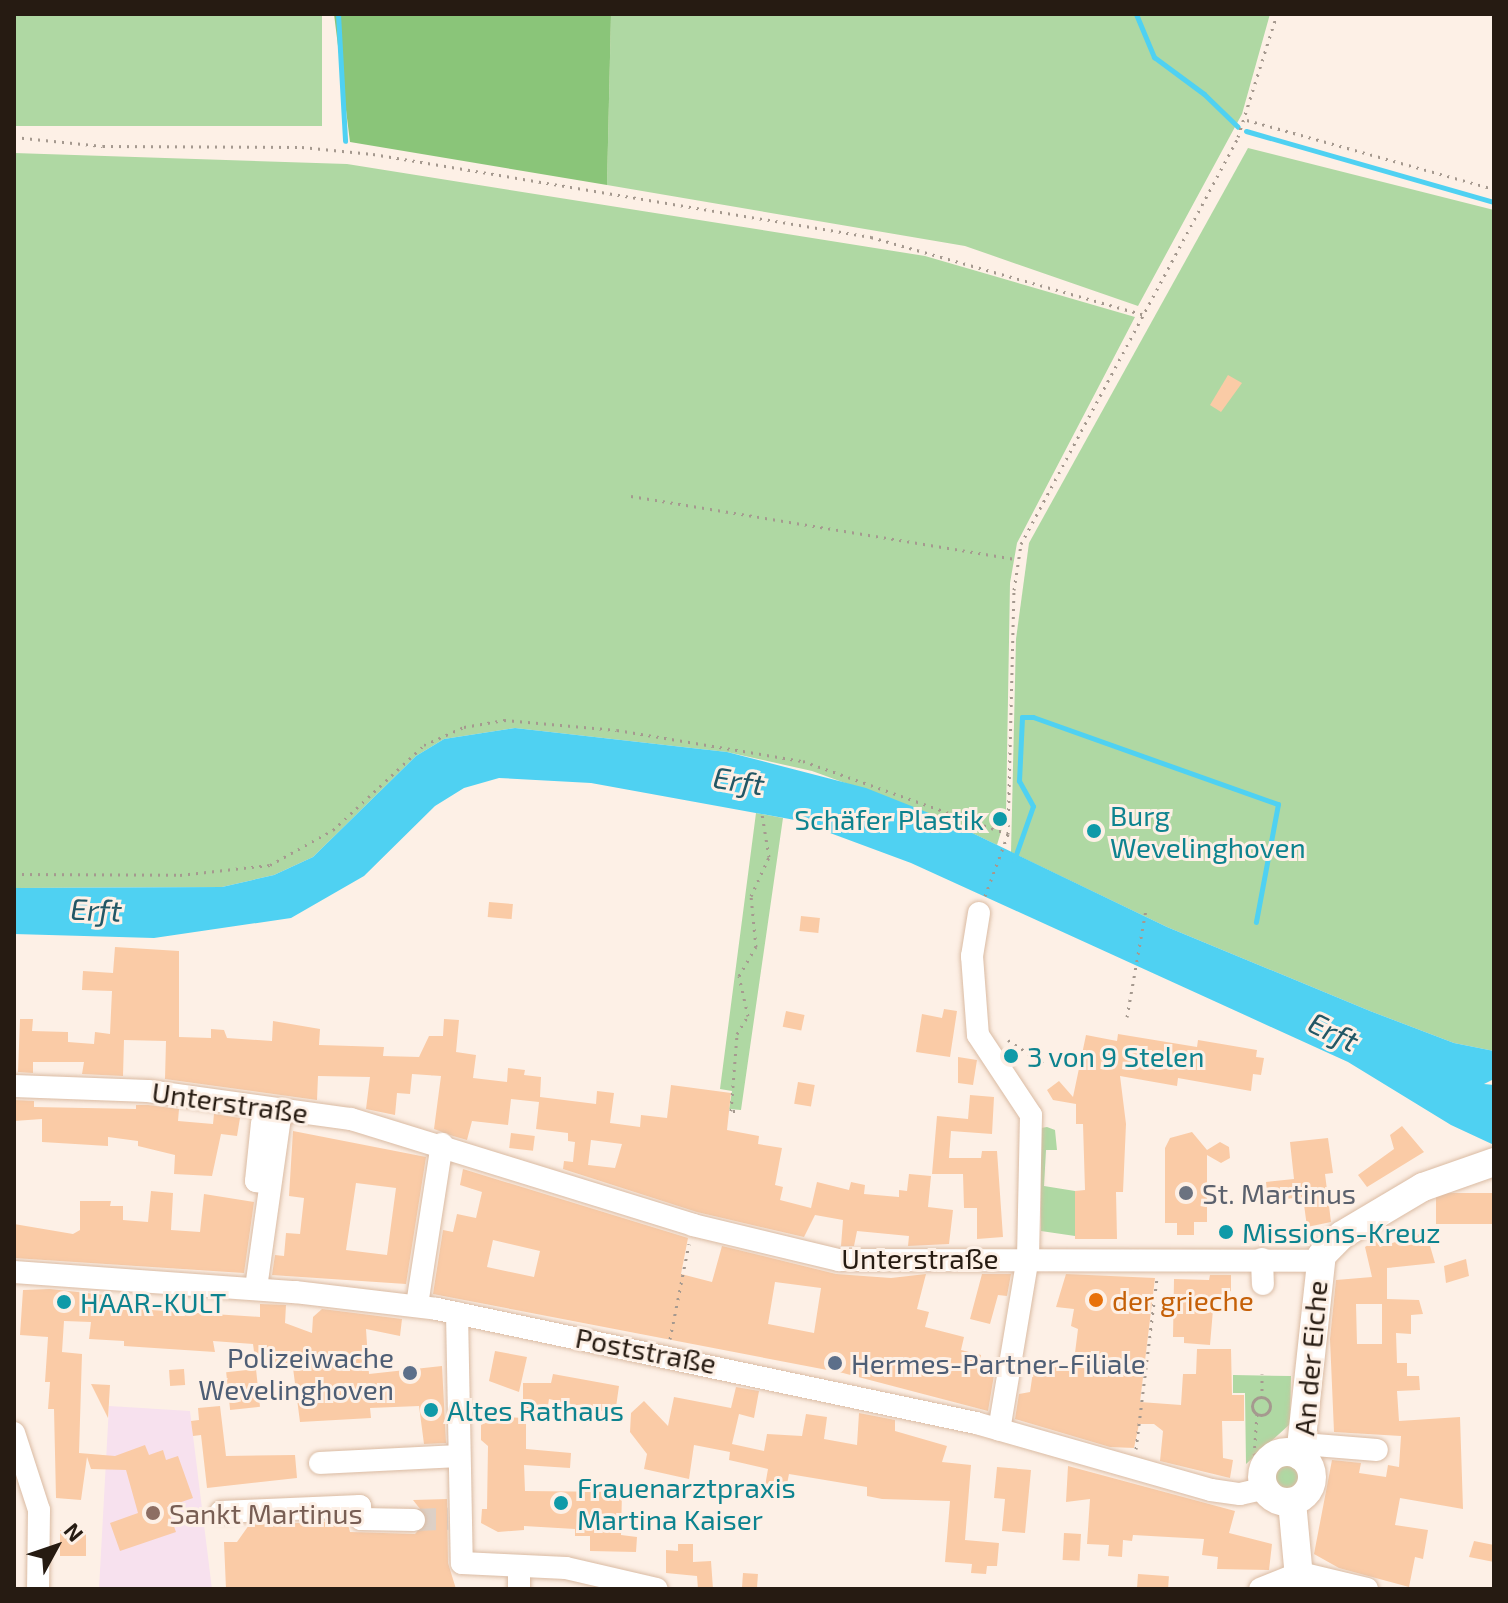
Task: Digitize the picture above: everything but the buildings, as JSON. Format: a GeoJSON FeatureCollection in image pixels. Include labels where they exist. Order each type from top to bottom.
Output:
{"type":"FeatureCollection","features":[{"type":"Feature","properties":{"kind":"main road"},"geometry":{"type":"LineString","coordinates":[[1319,1261],[1338,1238],[1423,1187],[1494,1162]]}},
{"type":"Feature","properties":{"kind":"main road","name":"An der Eiche"},"geometry":{"type":"LineString","coordinates":[[1302,1450],[1319,1261]]}},
{"type":"Feature","properties":{"kind":"main road"},"geometry":{"type":"LineString","coordinates":[[1302,1450],[1310,1469],[1311,1484],[1292,1502],[1279,1501],[1264,1481],[1277,1455],[1302,1450]]}},
{"type":"Feature","properties":{"kind":"main road"},"geometry":{"type":"LineString","coordinates":[[1292,1502],[1300,1581]]}},
{"type":"Feature","properties":{"kind":"street"},"geometry":{"type":"LineString","coordinates":[[979,913],[972,956],[978,1035],[1031,1115],[1028,1257],[999,1430]]}},
{"type":"Feature","properties":{"kind":"street","name":"Unterstraße"},"geometry":{"type":"LineString","coordinates":[[14,1086],[76,1084],[363,1122],[442,1144],[693,1225],[839,1260],[1028,1257],[1319,1261]]}},
{"type":"Feature","properties":{"kind":"street"},"geometry":{"type":"LineString","coordinates":[[256,1288],[281,1109]]}},
{"type":"Feature","properties":{"kind":"street"},"geometry":{"type":"LineString","coordinates":[[262,1123],[256,1181],[271,1183]]}},
{"type":"Feature","properties":{"kind":"street"},"geometry":{"type":"LineString","coordinates":[[417,1305],[442,1144]]}},
{"type":"Feature","properties":{"kind":"street"},"geometry":{"type":"LineString","coordinates":[[1262,1259],[1263,1284]]}},
{"type":"Feature","properties":{"kind":"street","name":"Poststraße"},"geometry":{"type":"LineString","coordinates":[[14,1272],[256,1288],[417,1305],[667,1354],[999,1430],[1221,1492],[1264,1481]]}},
{"type":"Feature","properties":{"kind":"street"},"geometry":{"type":"LineString","coordinates":[[457,1313],[458,1456],[454,1518],[462,1563],[566,1568],[657,1589]]}},
{"type":"Feature","properties":{"kind":"street"},"geometry":{"type":"LineString","coordinates":[[14,1433],[39,1510],[38,1589]]}},
{"type":"Feature","properties":{"kind":"street"},"geometry":{"type":"LineString","coordinates":[[1302,1450],[1377,1450]]}},
{"type":"Feature","properties":{"kind":"street"},"geometry":{"type":"LineString","coordinates":[[320,1463],[458,1456]]}},
{"type":"Feature","properties":{"kind":"street"},"geometry":{"type":"LineString","coordinates":[[221,1512],[360,1506],[361,1519],[414,1520]]}},
{"type":"Feature","properties":{"kind":"street"},"geometry":{"type":"LineString","coordinates":[[519,1566],[519,1589]]}},
{"type":"Feature","properties":{"kind":"street"},"geometry":{"type":"LineString","coordinates":[[1260,1589],[1300,1581],[1367,1589]]}},
{"type":"Feature","properties":{"kind":"path"},"geometry":{"type":"LineString","coordinates":[[979,913],[1008,834],[1017,559],[1040,501],[1247,120],[1277,14]]}},
{"type":"Feature","properties":{"kind":"path"},"geometry":{"type":"LineString","coordinates":[[1247,120],[1494,189]]}},
{"type":"Feature","properties":{"kind":"path"},"geometry":{"type":"LineString","coordinates":[[14,137],[103,146],[302,147],[373,154],[871,237],[1142,314]]}},
{"type":"Feature","properties":{"kind":"path"},"geometry":{"type":"LineString","coordinates":[[631,496],[1017,559]]}},
{"type":"Feature","properties":{"kind":"path"},"geometry":{"type":"LineString","coordinates":[[14,874],[180,875],[270,865],[333,830],[431,740],[464,727],[504,720],[607,729],[803,761],[1008,834]]}},
{"type":"Feature","properties":{"kind":"path"},"geometry":{"type":"LineString","coordinates":[[735,1111],[731,1111],[737,1034],[748,1016],[739,976],[758,938],[751,896],[769,857],[762,814]]}},
{"type":"Feature","properties":{"kind":"path"},"geometry":{"type":"LineString","coordinates":[[1127,1017],[1146,909]]}},
{"type":"Feature","properties":{"kind":"path"},"geometry":{"type":"LineString","coordinates":[[1008,1040],[1046,1065]]}},
{"type":"Feature","properties":{"kind":"path"},"geometry":{"type":"LineString","coordinates":[[667,1354],[693,1225]]}},
{"type":"Feature","properties":{"kind":"path"},"geometry":{"type":"LineString","coordinates":[[1132,1468],[1158,1258]]}},
{"type":"Feature","properties":{"kind":"path"},"geometry":{"type":"LineString","coordinates":[[1257,1414],[1264,1415],[1270,1407],[1262,1398],[1262,1374]]}},
{"type":"Feature","properties":{"kind":"path"},"geometry":{"type":"LineString","coordinates":[[1262,1398],[1252,1405],[1257,1414],[1254,1458],[1264,1481]]}},
{"type":"Feature","properties":{"kind":"shaded area","name":"Sankt Martinus"},"geometry":{"type":"Polygon","coordinates":[[[109,1406],[190,1411],[212,1589],[99,1589],[109,1406]]]}},
{"type":"Feature","properties":{"kind":"green space"},"geometry":{"type":"Polygon","coordinates":[[[14,14],[322,14],[322,126],[14,126],[14,14]]]}},
{"type":"Feature","properties":{"kind":"green space"},"geometry":{"type":"Polygon","coordinates":[[[334,14],[611,14],[607,185],[350,142],[334,14]]]}},
{"type":"Feature","properties":{"kind":"green space"},"geometry":{"type":"Polygon","coordinates":[[[611,14],[1270,14],[1242,114],[1138,306],[965,246],[607,185],[611,14]]]}},
{"type":"Feature","properties":{"kind":"green space"},"geometry":{"type":"Polygon","coordinates":[[[1248,148],[1494,210],[1494,1051],[1454,1043],[1370,1011],[1167,927],[1011,852],[1016,639],[1029,543],[1248,148]]]}},
{"type":"Feature","properties":{"kind":"green space"},"geometry":{"type":"Polygon","coordinates":[[[14,153],[347,164],[925,256],[1135,317],[1017,543],[1010,583],[1006,815],[997,845],[939,817],[812,771],[727,752],[515,728],[444,739],[416,756],[313,857],[274,875],[222,887],[14,888],[14,153]]]}},
{"type":"Feature","properties":{"kind":"green space"},"geometry":{"type":"Polygon","coordinates":[[[756,813],[783,818],[741,1110],[729,1109],[732,1091],[720,1089],[756,813]]]}},
{"type":"Feature","properties":{"kind":"green space"},"geometry":{"type":"Polygon","coordinates":[[[1041,1128],[1055,1130],[1057,1150],[1046,1150],[1044,1186],[1075,1191],[1075,1236],[1041,1231],[1041,1128]]]}},
{"type":"Feature","properties":{"kind":"green space"},"geometry":{"type":"Polygon","coordinates":[[[1233,1375],[1291,1376],[1290,1424],[1246,1464],[1245,1393],[1233,1393],[1233,1375]]]}},
{"type":"Feature","properties":{"kind":"green space"},"geometry":{"type":"Polygon","coordinates":[[[1288,1463],[1297,1467],[1301,1476],[1297,1485],[1288,1489],[1279,1485],[1275,1476],[1279,1467],[1288,1463]]]}},
{"type":"Feature","properties":{"kind":"water","name":"Erft"},"geometry":{"type":"Polygon","coordinates":[[[515,728],[727,752],[866,788],[939,817],[1167,927],[1454,1043],[1494,1051],[1494,1079],[1484,1084],[1494,1085],[1494,1145],[1451,1125],[1348,1062],[911,863],[795,820],[591,783],[499,778],[464,788],[435,806],[364,876],[291,918],[154,938],[14,934],[14,888],[222,887],[274,875],[313,857],[416,756],[444,739],[515,728]]]}},
{"type":"Feature","properties":{"kind":"waterway"},"geometry":{"type":"LineString","coordinates":[[338,14],[345,141]]}},
{"type":"Feature","properties":{"kind":"waterway"},"geometry":{"type":"LineString","coordinates":[[1136,14],[1154,57],[1204,94],[1238,127]]}},
{"type":"Feature","properties":{"kind":"waterway"},"geometry":{"type":"LineString","coordinates":[[1246,131],[1494,202]]}},
{"type":"Feature","properties":{"kind":"waterway"},"geometry":{"type":"LineString","coordinates":[[1014,860],[1033,806],[1019,781],[1022,717],[1033,717],[1278,804],[1256,922]]}},
{"type":"Feature","properties":{"kind":"tunnel"},"geometry":{"type":"LineString","coordinates":[[414,1520],[448,1519]]}},
{"type":"Feature","properties":{"kind":"place","name":"Schäfer Plastik"},"geometry":{"type":"Point","coordinates":[1000,819]}},
{"type":"Feature","properties":{"kind":"place","name":"Burg Wevelinghoven"},"geometry":{"type":"Point","coordinates":[1094,831]}},
{"type":"Feature","properties":{"kind":"place","name":"3 von 9 Stelen"},"geometry":{"type":"Point","coordinates":[1011,1056]}},
{"type":"Feature","properties":{"kind":"place","name":"St. Martinus"},"geometry":{"type":"Point","coordinates":[1186,1193]}},
{"type":"Feature","properties":{"kind":"place","name":"Missions-Kreuz"},"geometry":{"type":"Point","coordinates":[1226,1232]}},
{"type":"Feature","properties":{"kind":"place","name":"der grieche"},"geometry":{"type":"Point","coordinates":[1096,1300]}},
{"type":"Feature","properties":{"kind":"place","name":"HAAR-KULT"},"geometry":{"type":"Point","coordinates":[64,1302]}},
{"type":"Feature","properties":{"kind":"place","name":"Hermes-Partner-Filiale"},"geometry":{"type":"Point","coordinates":[835,1363]}},
{"type":"Feature","properties":{"kind":"place","name":"Polizeiwache Wevelinghoven"},"geometry":{"type":"Point","coordinates":[410,1373]}},
{"type":"Feature","properties":{"kind":"place","name":"Altes Rathaus"},"geometry":{"type":"Point","coordinates":[431,1410]}},
{"type":"Feature","properties":{"kind":"place","name":"Frauenarztpraxis Martina Kaiser"},"geometry":{"type":"Point","coordinates":[561,1503]}},
{"type":"Feature","properties":{"kind":"place","name":"Sankt Martinus"},"geometry":{"type":"Point","coordinates":[153,1513]}}]}
